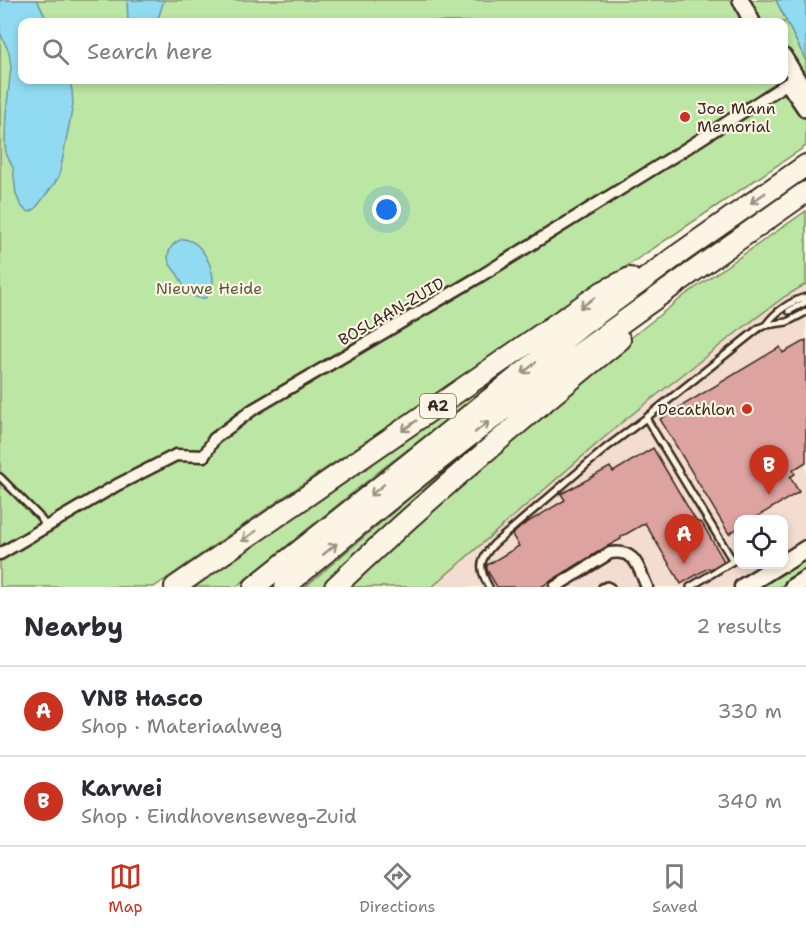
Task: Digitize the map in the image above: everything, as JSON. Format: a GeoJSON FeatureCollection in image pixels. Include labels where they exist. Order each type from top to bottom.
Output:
{"type":"FeatureCollection","features":[{"type":"Feature","properties":{"kind":"highway","name":"A2"},"geometry":{"type":"LineString","coordinates":[[254,587],[584,324],[675,256],[806,165]]}},
{"type":"Feature","properties":{"kind":"highway","name":"A2"},"geometry":{"type":"LineString","coordinates":[[285,587],[493,418],[806,192]]}},
{"type":"Feature","properties":{"kind":"highway","name":"A2"},"geometry":{"type":"LineString","coordinates":[[175,587],[602,292],[675,256]]}},
{"type":"Feature","properties":{"kind":"highway","name":"A2"},"geometry":{"type":"LineString","coordinates":[[335,587],[500,439],[639,325],[690,274]]}},
{"type":"Feature","properties":{"kind":"main road"},"geometry":{"type":"LineString","coordinates":[[788,560],[806,549]]}},
{"type":"Feature","properties":{"kind":"main road"},"geometry":{"type":"LineString","coordinates":[[743,587],[772,569]]}},
{"type":"Feature","properties":{"kind":"main road"},"geometry":{"type":"LineString","coordinates":[[793,587],[806,579]]}},
{"type":"Feature","properties":{"kind":"street"},"geometry":{"type":"LineString","coordinates":[[741,0],[750,18]]}},
{"type":"Feature","properties":{"kind":"street"},"geometry":{"type":"LineString","coordinates":[[789,78],[806,94]]}},
{"type":"Feature","properties":{"kind":"street"},"geometry":{"type":"LineString","coordinates":[[789,78],[806,109]]}},
{"type":"Feature","properties":{"kind":"street","name":"BOSLAAN-ZUID"},"geometry":{"type":"LineString","coordinates":[[0,554],[117,485],[176,455],[204,456],[214,439],[252,410],[479,277],[680,153],[780,84]]}},
{"type":"Feature","properties":{"kind":"street"},"geometry":{"type":"LineString","coordinates":[[555,587],[610,553],[618,552],[632,557],[647,587]]}},
{"type":"Feature","properties":{"kind":"lane"},"geometry":{"type":"LineString","coordinates":[[766,325],[772,316],[796,299],[806,299]]}},
{"type":"Feature","properties":{"kind":"lane"},"geometry":{"type":"LineString","coordinates":[[789,311],[806,299]]}},
{"type":"Feature","properties":{"kind":"lane"},"geometry":{"type":"LineString","coordinates":[[489,587],[482,576],[481,567],[483,558],[494,544],[606,448],[759,328],[787,322],[806,312]]}},
{"type":"Feature","properties":{"kind":"lane"},"geometry":{"type":"LineString","coordinates":[[646,418],[733,561],[690,587]]}},
{"type":"Feature","properties":{"kind":"lane"},"geometry":{"type":"LineString","coordinates":[[0,477],[46,526]]}},
{"type":"Feature","properties":{"kind":"lane"},"geometry":{"type":"LineString","coordinates":[[602,587],[607,585],[611,587]]}},
{"type":"Feature","properties":{"kind":"shaded area"},"geometry":{"type":"Polygon","coordinates":[[[806,244],[806,587],[385,587],[806,244]]]}},
{"type":"Feature","properties":{"kind":"green space","name":"Nieuwe Heide"},"geometry":{"type":"Polygon","coordinates":[[[0,0],[776,0],[785,18],[18,18],[18,84],[788,84],[788,24],[806,61],[806,146],[317,474],[154,587],[0,587],[0,0]]]}},
{"type":"Feature","properties":{"kind":"green space"},"geometry":{"type":"Polygon","coordinates":[[[806,211],[806,284],[784,297],[732,336],[621,423],[432,587],[347,587],[561,393],[685,295],[806,211]]]}},
{"type":"Feature","properties":{"kind":"green space"},"geometry":{"type":"Polygon","coordinates":[[[630,279],[382,469],[236,587],[187,587],[630,279]]]}},
{"type":"Feature","properties":{"kind":"green space"},"geometry":{"type":"Polygon","coordinates":[[[589,359],[329,587],[305,587],[411,497],[589,359]]]}},
{"type":"Feature","properties":{"kind":"green space"},"geometry":{"type":"Polygon","coordinates":[[[806,554],[806,571],[780,587],[755,587],[783,569],[788,569],[788,566],[806,554]]]}},
{"type":"Feature","properties":{"kind":"water"},"geometry":{"type":"Polygon","coordinates":[[[0,0],[37,0],[46,18],[18,18],[18,84],[70,84],[72,90],[73,105],[59,176],[35,209],[30,212],[20,204],[16,194],[13,168],[6,153],[6,114],[11,67],[9,52],[0,33],[0,0]]]}},
{"type":"Feature","properties":{"kind":"water"},"geometry":{"type":"Polygon","coordinates":[[[127,0],[164,0],[158,18],[128,18],[127,0]]]}},
{"type":"Feature","properties":{"kind":"water"},"geometry":{"type":"Polygon","coordinates":[[[776,0],[806,0],[806,61],[788,24],[788,18],[785,18],[776,0]]]}},
{"type":"Feature","properties":{"kind":"water"},"geometry":{"type":"Polygon","coordinates":[[[184,239],[191,241],[202,250],[212,272],[212,286],[205,298],[195,297],[188,292],[168,260],[171,248],[176,242],[184,239]]]}},
{"type":"Feature","properties":{"kind":"building"},"geometry":{"type":"Polygon","coordinates":[[[806,340],[806,462],[793,470],[795,474],[790,477],[799,492],[760,515],[734,515],[734,531],[729,534],[660,419],[780,347],[783,353],[806,340]]]}},
{"type":"Feature","properties":{"kind":"building"},"geometry":{"type":"Polygon","coordinates":[[[653,448],[696,521],[702,523],[724,561],[681,584],[645,523],[541,587],[497,587],[487,570],[487,565],[519,546],[512,535],[523,525],[565,500],[561,494],[610,467],[613,472],[653,448]]]}},
{"type":"Feature","properties":{"kind":"place","name":"Joe Mann Memorial"},"geometry":{"type":"Point","coordinates":[685,117]}},
{"type":"Feature","properties":{"kind":"place","name":"Decathlon"},"geometry":{"type":"Point","coordinates":[747,409]}},
{"type":"Feature","properties":{"kind":"place","name":"Karwei"},"geometry":{"type":"Point","coordinates":[769,495]}},
{"type":"Feature","properties":{"kind":"place","name":"VNB Hasco"},"geometry":{"type":"Point","coordinates":[684,564]}}]}
